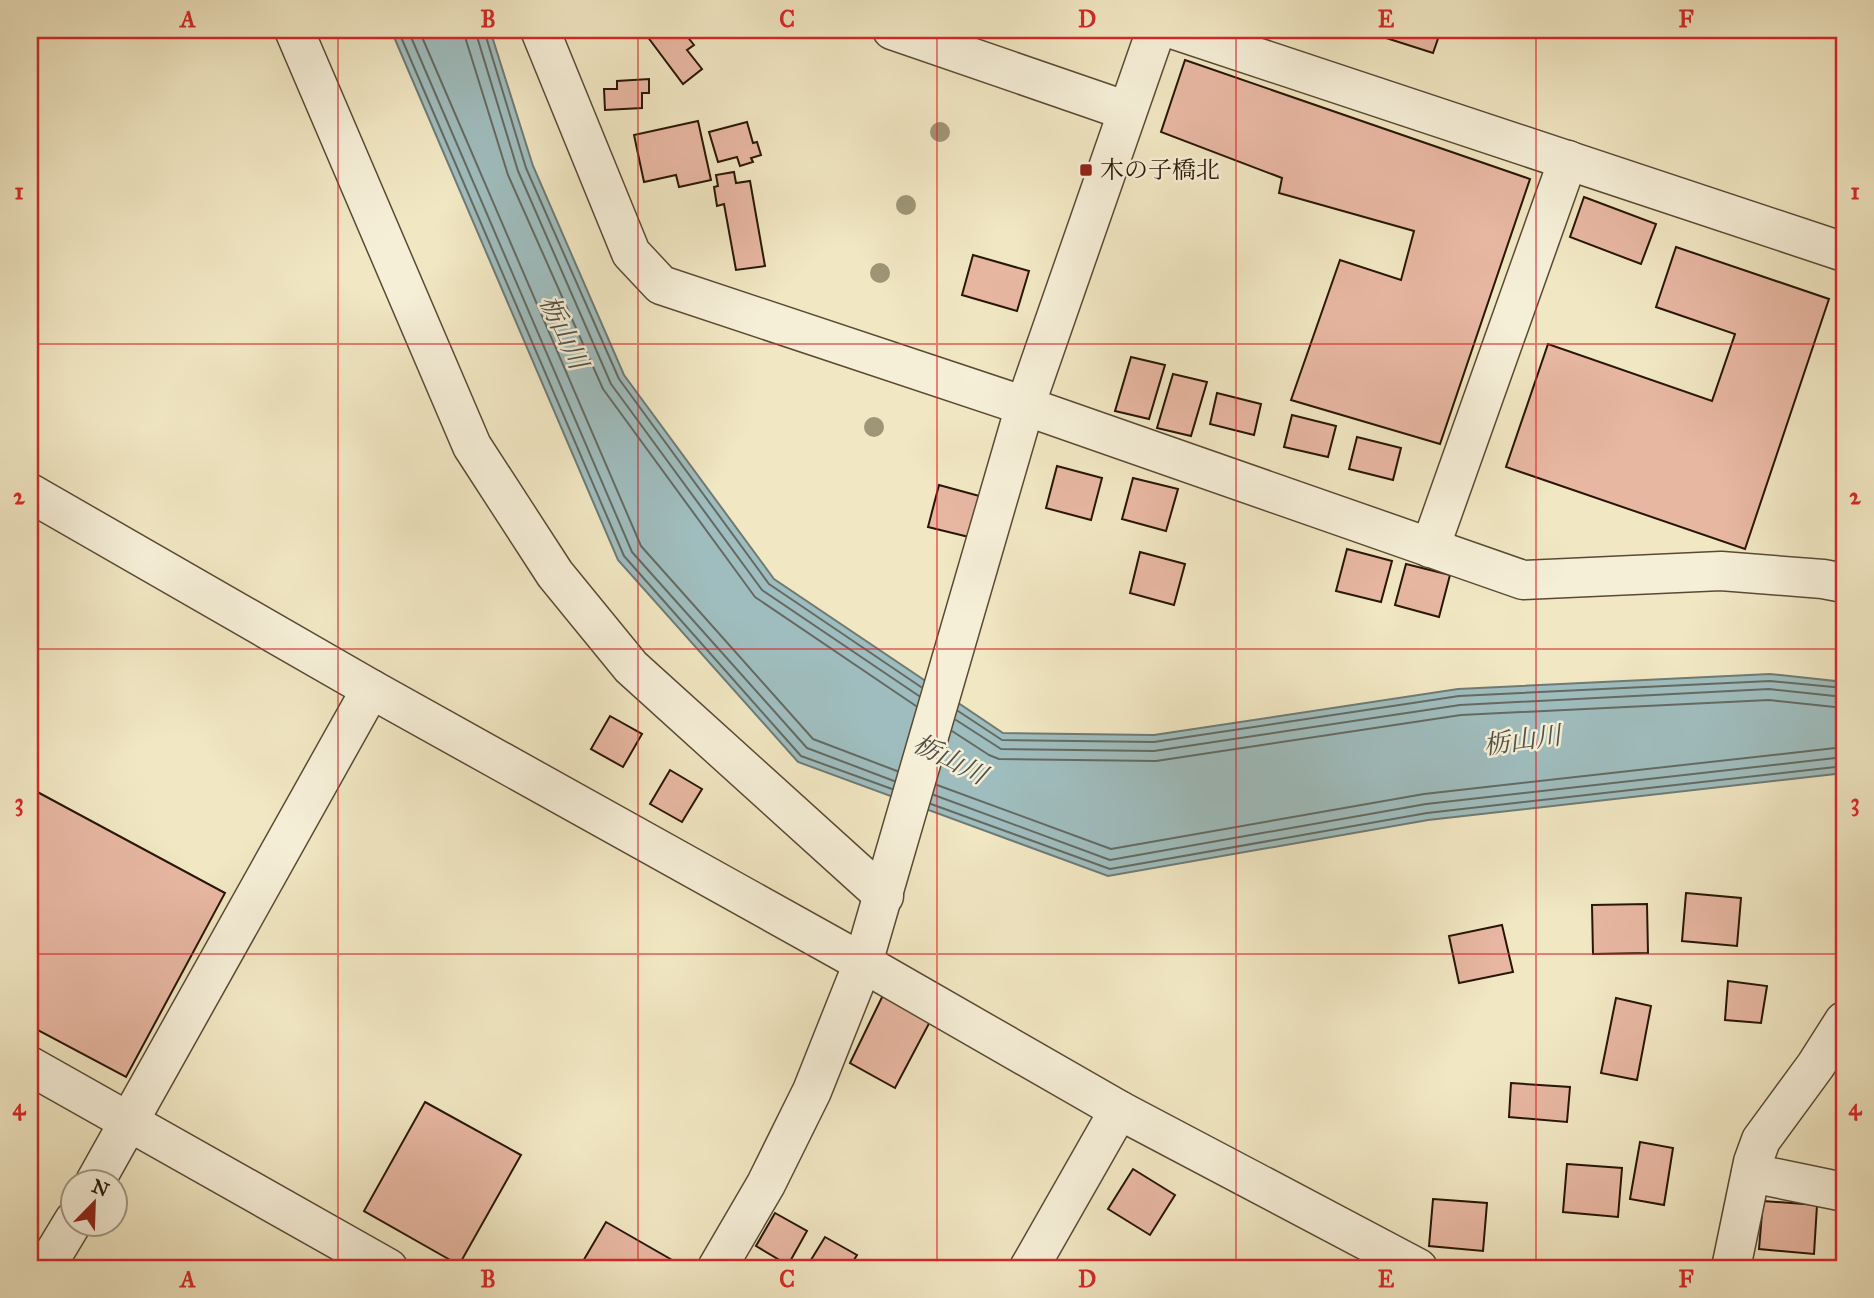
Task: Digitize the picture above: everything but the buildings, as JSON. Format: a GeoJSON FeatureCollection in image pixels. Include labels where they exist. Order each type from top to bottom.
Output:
{"type":"FeatureCollection","features":[{"type":"Feature","properties":{"kind":"street"},"geometry":{"type":"LineString","coordinates":[[293,30],[472,446],[555,573],[631,667],[884,895]]}},
{"type":"Feature","properties":{"kind":"street"},"geometry":{"type":"LineString","coordinates":[[540,30],[631,253],[661,285],[1025,405],[1523,580],[1721,571],[1844,583]]}},
{"type":"Feature","properties":{"kind":"street"},"geometry":{"type":"LineString","coordinates":[[892,30],[1127,111]]}},
{"type":"Feature","properties":{"kind":"street"},"geometry":{"type":"LineString","coordinates":[[717,1268],[766,1184],[812,1091],[863,963],[1025,405],[1156,30]]}},
{"type":"Feature","properties":{"kind":"street"},"geometry":{"type":"LineString","coordinates":[[1175,30],[1844,252]]}},
{"type":"Feature","properties":{"kind":"street"},"geometry":{"type":"LineString","coordinates":[[1430,548],[1568,160]]}},
{"type":"Feature","properties":{"kind":"street"},"geometry":{"type":"LineString","coordinates":[[30,493],[370,689],[863,963],[1119,1110],[1418,1268]]}},
{"type":"Feature","properties":{"kind":"street"},"geometry":{"type":"LineString","coordinates":[[103,1168],[370,689]]}},
{"type":"Feature","properties":{"kind":"street"},"geometry":{"type":"LineString","coordinates":[[1731,1268],[1751,1173],[1761,1140],[1816,1065],[1844,1021]]}},
{"type":"Feature","properties":{"kind":"street"},"geometry":{"type":"LineString","coordinates":[[30,1066],[388,1268]]}},
{"type":"Feature","properties":{"kind":"street"},"geometry":{"type":"LineString","coordinates":[[1029,1268],[1119,1110]]}},
{"type":"Feature","properties":{"kind":"street"},"geometry":{"type":"LineString","coordinates":[[1751,1173],[1844,1192]]}},
{"type":"Feature","properties":{"kind":"street"},"geometry":{"type":"LineString","coordinates":[[45,1268],[63,1238]]}},
{"type":"Feature","properties":{"kind":"water","name":"栃山川"},"geometry":{"type":"Polygon","coordinates":[[[391,30],[490,30],[533,166],[624,375],[774,579],[1003,733],[1154,735],[1458,689],[1770,674],[1844,682],[1844,773],[1428,820],[1108,876],[798,762],[618,560],[391,30]]]}},
{"type":"Feature","properties":{"kind":"place","name":"木の子橋北"},"geometry":{"type":"Point","coordinates":[1086,170]}}]}
